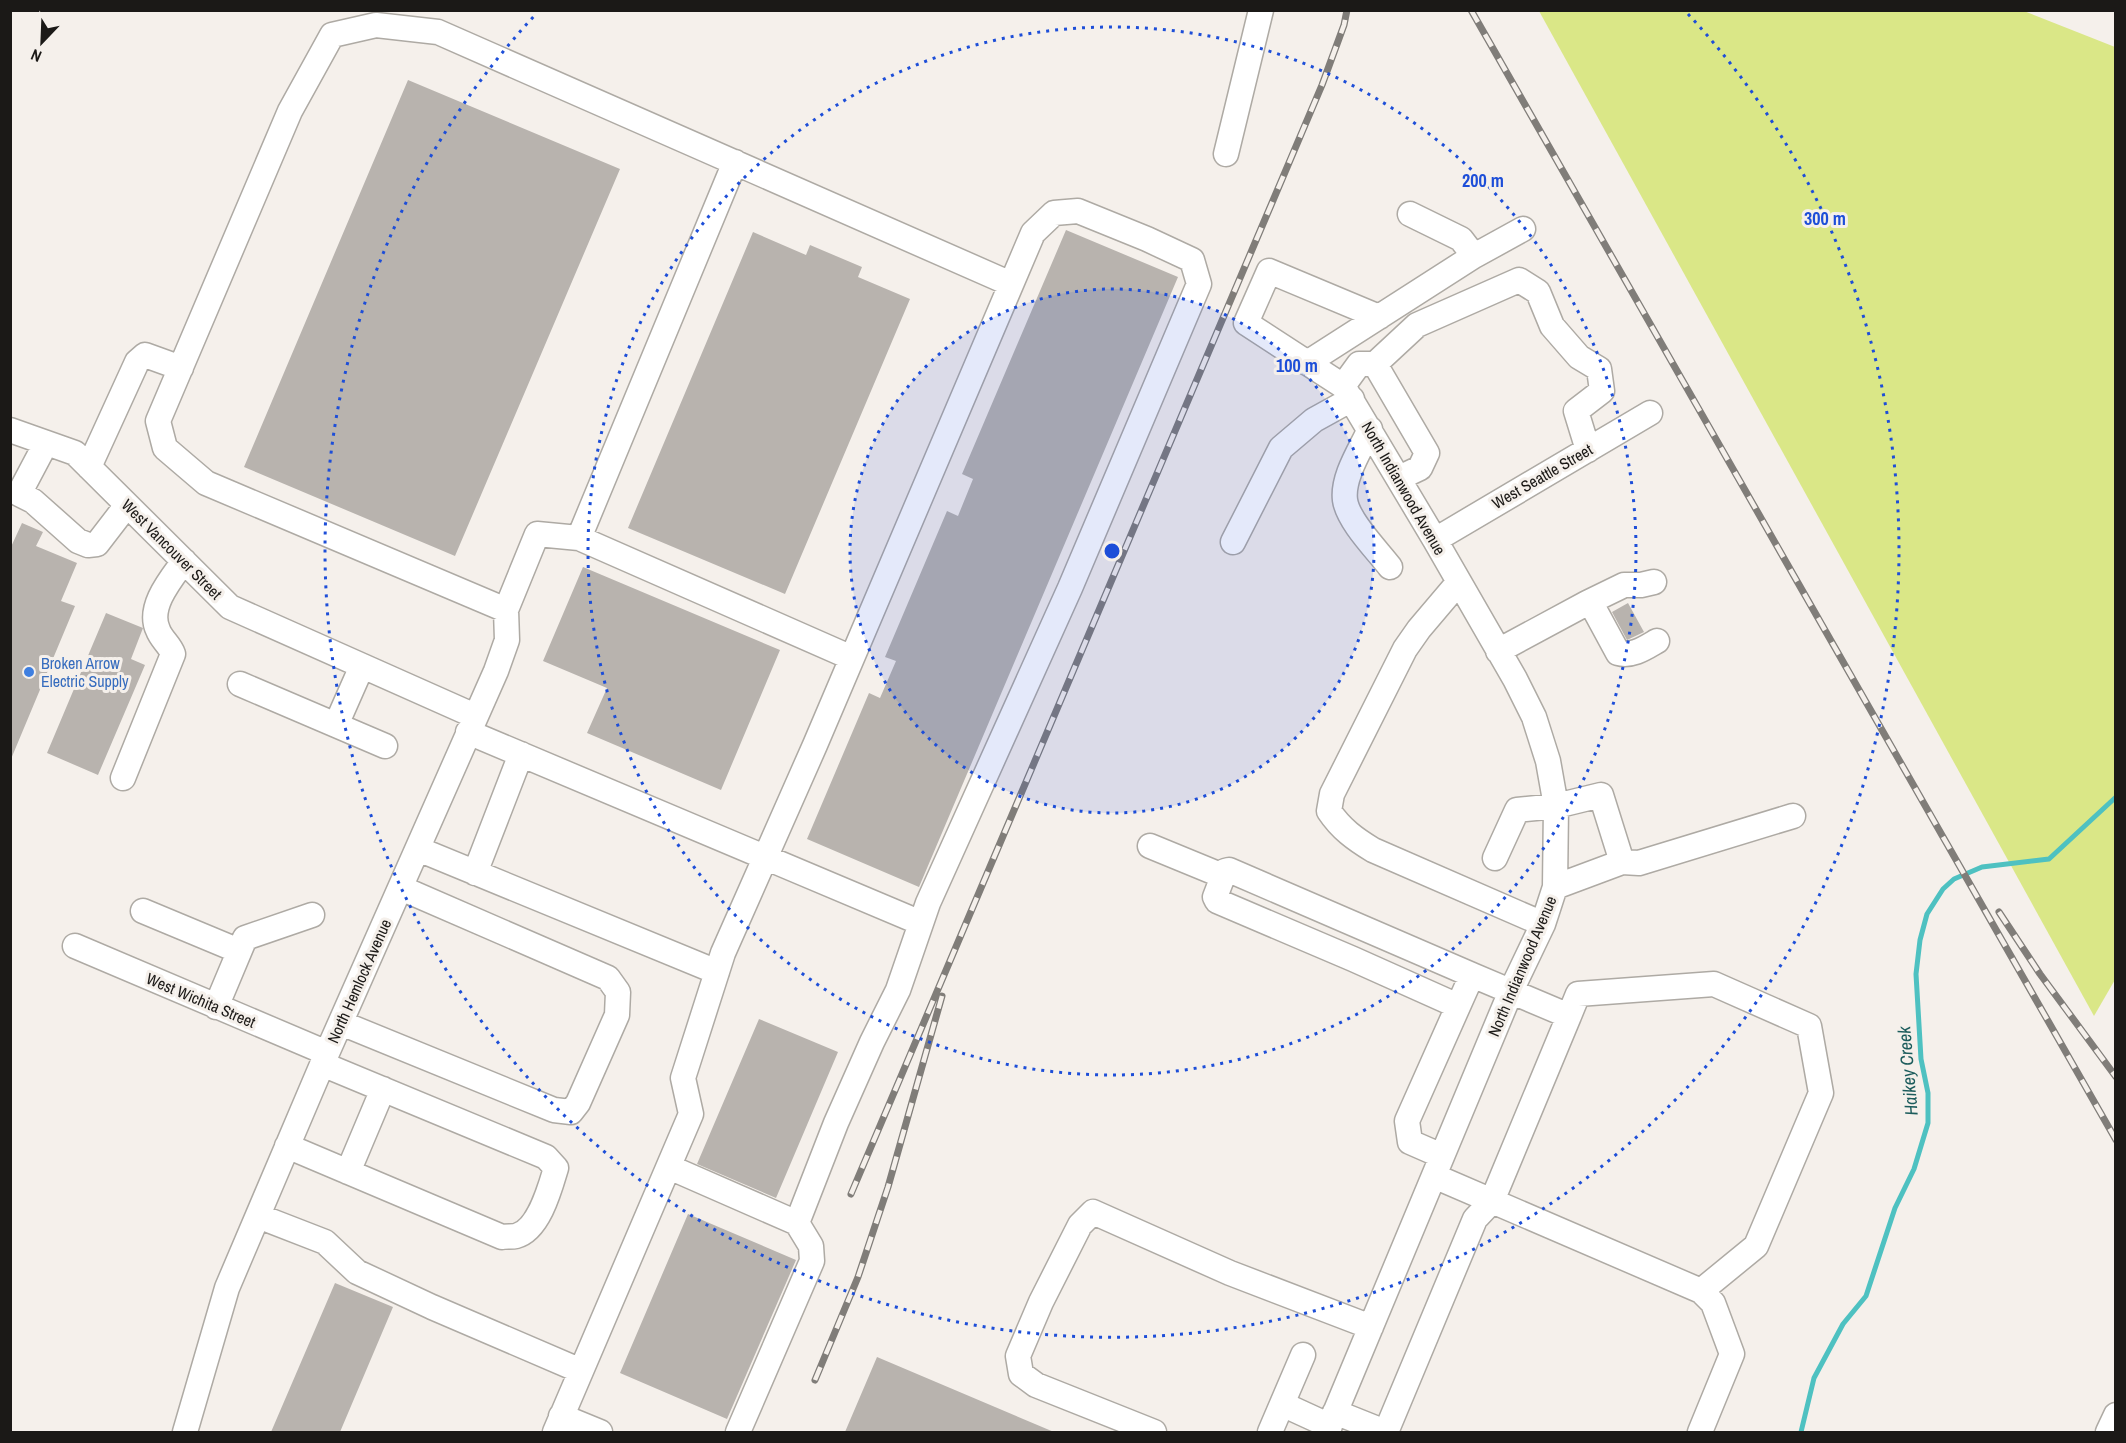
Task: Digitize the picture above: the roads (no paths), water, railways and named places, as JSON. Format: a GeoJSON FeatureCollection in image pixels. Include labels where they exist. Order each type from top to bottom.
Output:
{"type":"FeatureCollection","features":[{"type":"Feature","properties":{"kind":"street"},"geometry":{"type":"LineString","coordinates":[[1226,154],[1261,10]]}},
{"type":"Feature","properties":{"kind":"street"},"geometry":{"type":"LineString","coordinates":[[506,610],[206,483],[165,448],[158,422],[290,111],[332,35],[376,26],[438,32],[1011,284]]}},
{"type":"Feature","properties":{"kind":"street"},"geometry":{"type":"LineString","coordinates":[[735,162],[579,538],[852,658]]}},
{"type":"Feature","properties":{"kind":"street"},"geometry":{"type":"LineString","coordinates":[[600,1432],[558,1424],[691,1114],[683,1078],[723,953],[766,858],[1033,233],[1054,213],[1077,211],[1147,238],[1192,260],[1199,284],[1065,599],[928,903],[898,990],[836,1123],[797,1223]]}},
{"type":"Feature","properties":{"kind":"street"},"geometry":{"type":"LineString","coordinates":[[1410,214],[1461,239],[1474,256]]}},
{"type":"Feature","properties":{"kind":"street"},"geometry":{"type":"LineString","coordinates":[[1307,363],[1474,256],[1523,229]]}},
{"type":"Feature","properties":{"kind":"street","name":"North Indianwood Avenue"},"geometry":{"type":"LineString","coordinates":[[1331,1423],[1511,991],[1543,924],[1555,886],[1556,806],[1548,761],[1534,717],[1498,651],[1348,393],[1246,323],[1269,271],[1379,317]]}},
{"type":"Feature","properties":{"kind":"street"},"geometry":{"type":"LineString","coordinates":[[1233,542],[1281,448],[1348,393],[1359,364],[1375,364],[1417,325],[1519,280],[1538,292],[1552,326],[1579,357],[1599,369],[1602,391],[1576,411],[1588,450]]}},
{"type":"Feature","properties":{"kind":"street"},"geometry":{"type":"LineString","coordinates":[[89,467],[138,362],[145,355],[181,368]]}},
{"type":"Feature","properties":{"kind":"street"},"geometry":{"type":"LineString","coordinates":[[1375,364],[1427,453],[1420,468],[1399,478]]}},
{"type":"Feature","properties":{"kind":"street","name":"West Seattle Street"},"geometry":{"type":"LineString","coordinates":[[1435,540],[1650,413]]}},
{"type":"Feature","properties":{"kind":"street"},"geometry":{"type":"LineString","coordinates":[[1370,429],[1348,477],[1345,500],[1352,517],[1390,567]]}},
{"type":"Feature","properties":{"kind":"street","name":"West Vancouver Street"},"geometry":{"type":"LineString","coordinates":[[10,430],[75,453],[230,607],[362,666],[471,724],[521,754],[921,923]]}},
{"type":"Feature","properties":{"kind":"street"},"geometry":{"type":"LineString","coordinates":[[46,443],[15,492],[33,501],[78,541],[88,545],[97,544],[127,505]]}},
{"type":"Feature","properties":{"kind":"street","name":"North Hemlock Avenue"},"geometry":{"type":"LineString","coordinates":[[185,1432],[227,1288],[325,1058],[496,671],[507,640],[506,610],[537,534],[579,538]]}},
{"type":"Feature","properties":{"kind":"street"},"geometry":{"type":"LineString","coordinates":[[123,778],[173,654],[170,646],[157,630],[157,606],[169,581],[184,561]]}},
{"type":"Feature","properties":{"kind":"street"},"geometry":{"type":"LineString","coordinates":[[1498,651],[1624,585],[1654,582]]}},
{"type":"Feature","properties":{"kind":"street"},"geometry":{"type":"LineString","coordinates":[[1458,583],[1405,649],[1332,794],[1329,811],[1337,824],[1352,837],[1373,849],[1543,924]]}},
{"type":"Feature","properties":{"kind":"street"},"geometry":{"type":"LineString","coordinates":[[1587,603],[1592,605],[1618,653],[1623,655],[1638,652],[1657,641]]}},
{"type":"Feature","properties":{"kind":"street"},"geometry":{"type":"LineString","coordinates":[[336,725],[362,666]]}},
{"type":"Feature","properties":{"kind":"street"},"geometry":{"type":"LineString","coordinates":[[240,684],[385,746]]}},
{"type":"Feature","properties":{"kind":"street"},"geometry":{"type":"LineString","coordinates":[[475,873],[521,754]]}},
{"type":"Feature","properties":{"kind":"street"},"geometry":{"type":"LineString","coordinates":[[1495,858],[1517,810],[1556,806],[1600,795],[1622,862]]}},
{"type":"Feature","properties":{"kind":"street"},"geometry":{"type":"LineString","coordinates":[[1555,886],[1622,862],[1639,863],[1793,816]]}},
{"type":"Feature","properties":{"kind":"street"},"geometry":{"type":"LineString","coordinates":[[1150,846],[1223,876]]}},
{"type":"Feature","properties":{"kind":"street"},"geometry":{"type":"LineString","coordinates":[[418,849],[717,972]]}},
{"type":"Feature","properties":{"kind":"street"},"geometry":{"type":"LineString","coordinates":[[1458,1006],[1216,901],[1215,897],[1225,871],[1229,870],[1569,1016]]}},
{"type":"Feature","properties":{"kind":"street"},"geometry":{"type":"LineString","coordinates":[[341,1023],[554,1110],[571,1112],[587,1084],[617,1015],[618,992],[608,978],[401,888]]}},
{"type":"Feature","properties":{"kind":"street"},"geometry":{"type":"LineString","coordinates":[[143,911],[239,951]]}},
{"type":"Feature","properties":{"kind":"street"},"geometry":{"type":"LineString","coordinates":[[216,1007],[245,938],[312,915]]}},
{"type":"Feature","properties":{"kind":"street"},"geometry":{"type":"LineString","coordinates":[[1335,951],[1348,921]]}},
{"type":"Feature","properties":{"kind":"street","name":"West Wichita Street"},"geometry":{"type":"LineString","coordinates":[[75,946],[216,1007],[325,1058],[383,1089],[546,1157],[556,1168],[548,1197],[532,1226],[517,1236],[501,1237],[348,1172]]}},
{"type":"Feature","properties":{"kind":"street"},"geometry":{"type":"LineString","coordinates":[[1472,975],[1407,1121],[1410,1142],[1438,1166],[1492,1202],[1701,1291],[1713,1304],[1732,1354],[1700,1432]]}},
{"type":"Feature","properties":{"kind":"street"},"geometry":{"type":"LineString","coordinates":[[1282,1404],[1331,1423],[1386,1432],[1475,1219],[1492,1202],[1578,994],[1714,984],[1809,1026],[1821,1093],[1756,1246],[1701,1291]]}},
{"type":"Feature","properties":{"kind":"street"},"geometry":{"type":"LineString","coordinates":[[287,1146],[348,1172],[383,1089]]}},
{"type":"Feature","properties":{"kind":"street"},"geometry":{"type":"LineString","coordinates":[[669,1167],[797,1223],[810,1246],[812,1261],[738,1432]]}},
{"type":"Feature","properties":{"kind":"street"},"geometry":{"type":"LineString","coordinates":[[1154,1432],[1036,1385],[1021,1374],[1018,1356],[1041,1302],[1080,1225],[1093,1212],[1230,1273],[1371,1327]]}},
{"type":"Feature","properties":{"kind":"street"},"geometry":{"type":"LineString","coordinates":[[258,1216],[325,1242],[357,1272],[581,1371]]}},
{"type":"Feature","properties":{"kind":"street"},"geometry":{"type":"LineString","coordinates":[[1270,1432],[1303,1355]]}},
{"type":"Feature","properties":{"kind":"street"},"geometry":{"type":"LineString","coordinates":[[2108,1432],[2115,1415]]}},
{"type":"Feature","properties":{"kind":"waterway","name":"Haikey Creek"},"geometry":{"type":"LineString","coordinates":[[1801,1432],[1814,1378],[1843,1324],[1866,1296],[1895,1208],[1914,1169],[1928,1123],[1928,1093],[1921,1059],[1916,974],[1920,940],[1927,914],[1943,889],[1954,879],[1982,867],[2049,859],[2116,797]]}},
{"type":"Feature","properties":{"kind":"railway"},"geometry":{"type":"LineString","coordinates":[[851,1194],[1322,85],[1344,25],[1347,10]]}},
{"type":"Feature","properties":{"kind":"railway"},"geometry":{"type":"LineString","coordinates":[[1471,10],[2116,1140]]}},
{"type":"Feature","properties":{"kind":"railway"},"geometry":{"type":"LineString","coordinates":[[1999,912],[2040,974],[2116,1077]]}},
{"type":"Feature","properties":{"kind":"railway"},"geometry":{"type":"LineString","coordinates":[[815,1380],[858,1277],[888,1187],[942,996]]}},
{"type":"Feature","properties":{"kind":"place","name":"Broken Arrow Electric Supply"},"geometry":{"type":"Point","coordinates":[29,672]}}]}
